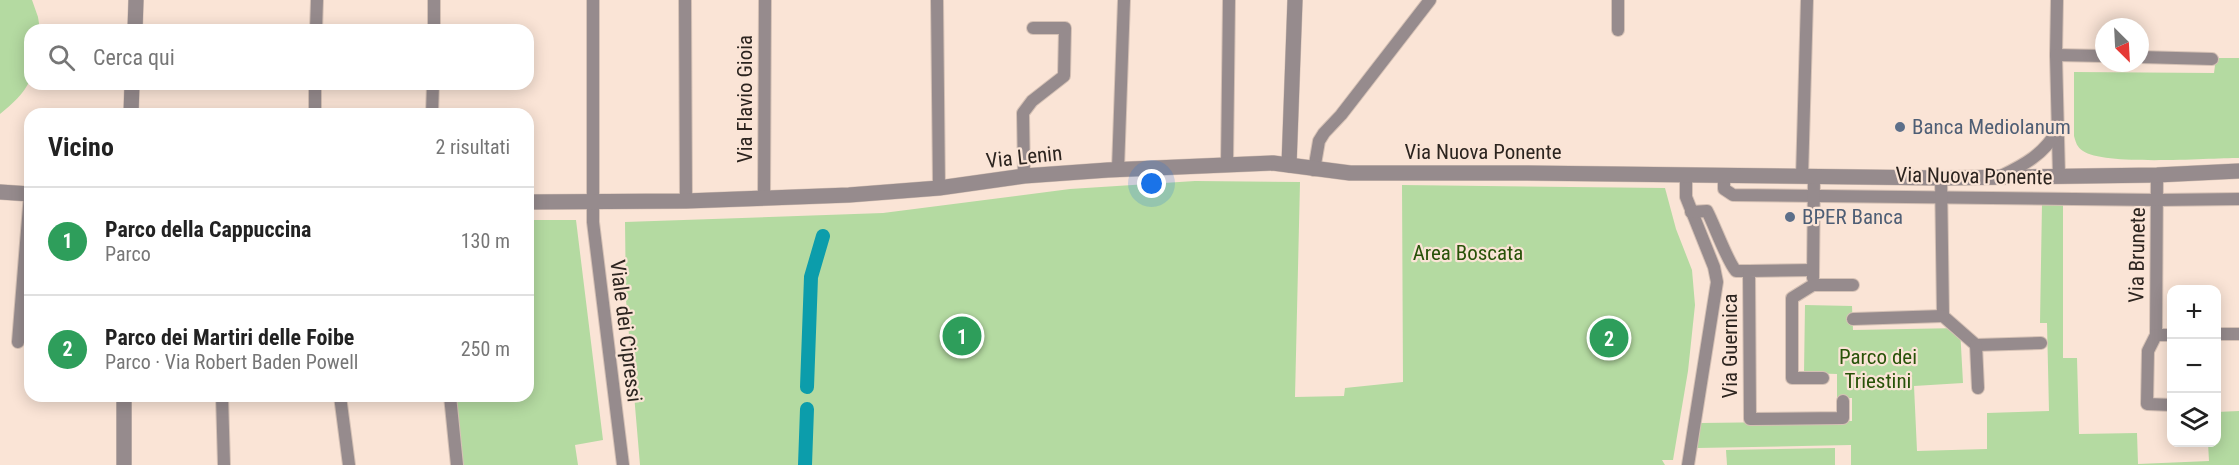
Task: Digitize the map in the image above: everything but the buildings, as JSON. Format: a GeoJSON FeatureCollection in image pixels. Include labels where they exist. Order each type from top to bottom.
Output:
{"type":"FeatureCollection","features":[{"type":"Feature","properties":{"kind":"street"},"geometry":{"type":"LineString","coordinates":[[135,24],[136,0]]}},
{"type":"Feature","properties":{"kind":"street"},"geometry":{"type":"LineString","coordinates":[[316,24],[317,0]]}},
{"type":"Feature","properties":{"kind":"street"},"geometry":{"type":"LineString","coordinates":[[434,0],[434,24]]}},
{"type":"Feature","properties":{"kind":"street","name":"Viale dei Cipressi"},"geometry":{"type":"LineString","coordinates":[[593,0],[592,201],[623,465]]}},
{"type":"Feature","properties":{"kind":"street"},"geometry":{"type":"LineString","coordinates":[[686,0],[686,201]]}},
{"type":"Feature","properties":{"kind":"street","name":"Via Flavio Gioia"},"geometry":{"type":"LineString","coordinates":[[764,198],[765,0]]}},
{"type":"Feature","properties":{"kind":"street"},"geometry":{"type":"LineString","coordinates":[[937,0],[939,188]]}},
{"type":"Feature","properties":{"kind":"street"},"geometry":{"type":"LineString","coordinates":[[1118,169],[1124,0]]}},
{"type":"Feature","properties":{"kind":"street"},"geometry":{"type":"LineString","coordinates":[[1227,164],[1229,0]]}},
{"type":"Feature","properties":{"kind":"street"},"geometry":{"type":"LineString","coordinates":[[1289,165],[1295,0]]}},
{"type":"Feature","properties":{"kind":"street"},"geometry":{"type":"LineString","coordinates":[[1314,170],[1319,141],[1324,133],[1341,115],[1430,0]]}},
{"type":"Feature","properties":{"kind":"street"},"geometry":{"type":"LineString","coordinates":[[1618,0],[1618,30]]}},
{"type":"Feature","properties":{"kind":"street"},"geometry":{"type":"LineString","coordinates":[[1807,0],[1808,177],[1814,196],[1813,285]]}},
{"type":"Feature","properties":{"kind":"street"},"geometry":{"type":"LineString","coordinates":[[2057,0],[2059,176]]}},
{"type":"Feature","properties":{"kind":"street"},"geometry":{"type":"LineString","coordinates":[[1024,176],[1023,113],[1032,101],[1064,76],[1065,28],[1033,28]]}},
{"type":"Feature","properties":{"kind":"street"},"geometry":{"type":"LineString","coordinates":[[2056,55],[2095,56]]}},
{"type":"Feature","properties":{"kind":"street"},"geometry":{"type":"LineString","coordinates":[[2149,57],[2212,59]]}},
{"type":"Feature","properties":{"kind":"street"},"geometry":{"type":"LineString","coordinates":[[131,108],[132,90]]}},
{"type":"Feature","properties":{"kind":"street"},"geometry":{"type":"LineString","coordinates":[[315,90],[315,108]]}},
{"type":"Feature","properties":{"kind":"street"},"geometry":{"type":"LineString","coordinates":[[432,108],[433,90]]}},
{"type":"Feature","properties":{"kind":"street"},"geometry":{"type":"LineString","coordinates":[[1999,177],[2040,153],[2057,130]]}},
{"type":"Feature","properties":{"kind":"street","name":"Via Lenin"},"geometry":{"type":"LineString","coordinates":[[534,202],[686,201],[849,195],[939,188],[1024,176],[1227,164],[1273,163],[1314,170]]}},
{"type":"Feature","properties":{"kind":"street","name":"Via Nuova Ponente"},"geometry":{"type":"LineString","coordinates":[[1314,170],[1350,173],[1941,178],[2157,175],[2239,171]]}},
{"type":"Feature","properties":{"kind":"street","name":"Via Brunete"},"geometry":{"type":"LineString","coordinates":[[2157,175],[2156,335],[2148,351],[2147,404],[2167,405]]}},
{"type":"Feature","properties":{"kind":"street"},"geometry":{"type":"LineString","coordinates":[[1686,176],[1686,196],[1714,267],[1717,282],[1688,465]]}},
{"type":"Feature","properties":{"kind":"street","name":"Via Nuova Ponente"},"geometry":{"type":"LineString","coordinates":[[1725,176],[1724,189],[1734,195],[2239,199]]}},
{"type":"Feature","properties":{"kind":"street"},"geometry":{"type":"LineString","coordinates":[[1941,178],[1943,316]]}},
{"type":"Feature","properties":{"kind":"street"},"geometry":{"type":"LineString","coordinates":[[0,192],[24,194]]}},
{"type":"Feature","properties":{"kind":"street","name":"Via Guernica"},"geometry":{"type":"LineString","coordinates":[[1691,212],[1707,211],[1731,265],[1736,271],[1813,270]]}},
{"type":"Feature","properties":{"kind":"street"},"geometry":{"type":"LineString","coordinates":[[18,342],[24,268]]}},
{"type":"Feature","properties":{"kind":"street","name":"Via Guernica"},"geometry":{"type":"LineString","coordinates":[[1749,271],[1750,419],[1843,418],[1843,401]]}},
{"type":"Feature","properties":{"kind":"street"},"geometry":{"type":"LineString","coordinates":[[1823,378],[1792,378],[1792,298],[1813,285],[1853,285]]}},
{"type":"Feature","properties":{"kind":"street"},"geometry":{"type":"LineString","coordinates":[[1853,319],[1943,316],[1976,345],[2040,343]]}},
{"type":"Feature","properties":{"kind":"street"},"geometry":{"type":"LineString","coordinates":[[2221,334],[2239,334]]}},
{"type":"Feature","properties":{"kind":"street"},"geometry":{"type":"LineString","coordinates":[[2156,335],[2167,335]]}},
{"type":"Feature","properties":{"kind":"street"},"geometry":{"type":"LineString","coordinates":[[1976,345],[1978,388]]}},
{"type":"Feature","properties":{"kind":"street"},"geometry":{"type":"LineString","coordinates":[[123,465],[124,402]]}},
{"type":"Feature","properties":{"kind":"street"},"geometry":{"type":"LineString","coordinates":[[222,402],[224,465]]}},
{"type":"Feature","properties":{"kind":"street"},"geometry":{"type":"LineString","coordinates":[[341,402],[350,465]]}},
{"type":"Feature","properties":{"kind":"street"},"geometry":{"type":"LineString","coordinates":[[451,402],[457,465]]}},
{"type":"Feature","properties":{"kind":"green space"},"geometry":{"type":"Polygon","coordinates":[[[0,0],[32,0],[39,24],[24,24],[24,90],[0,114],[0,0]]]}},
{"type":"Feature","properties":{"kind":"green space"},"geometry":{"type":"Polygon","coordinates":[[[2216,58],[2239,58],[2239,158],[2133,160],[2094,156],[2083,151],[2076,143],[2074,136],[2074,72],[2214,73],[2216,58]]]}},
{"type":"Feature","properties":{"kind":"green space","name":"Area Boscata"},"geometry":{"type":"Polygon","coordinates":[[[1195,181],[1300,182],[1295,397],[1344,396],[1345,388],[1403,382],[1402,185],[1665,188],[1676,229],[1692,270],[1695,305],[1688,371],[1673,460],[1662,460],[1665,465],[640,465],[626,300],[625,222],[883,213],[1070,189],[1195,181]]]}},
{"type":"Feature","properties":{"kind":"green space","name":"Parco dei Triestini"},"geometry":{"type":"Polygon","coordinates":[[[2042,203],[2063,204],[2063,358],[2077,358],[2079,434],[2137,433],[2138,464],[2209,461],[2208,447],[2221,447],[2221,412],[2239,411],[2239,465],[1851,465],[1851,445],[1697,448],[1701,423],[1852,421],[1852,398],[1837,398],[1837,374],[1804,373],[1805,305],[1852,306],[1853,330],[1960,328],[1963,383],[1914,386],[1917,451],[1987,449],[1987,413],[2049,411],[2047,323],[2040,323],[2042,203]]]}},
{"type":"Feature","properties":{"kind":"green space"},"geometry":{"type":"Polygon","coordinates":[[[534,220],[576,220],[603,440],[575,445],[578,465],[461,465],[455,402],[534,402],[534,220]]]}},
{"type":"Feature","properties":{"kind":"green space"},"geometry":{"type":"Polygon","coordinates":[[[1835,448],[1835,465],[1727,465],[1726,450],[1835,448]]]}},
{"type":"Feature","properties":{"kind":"waterway"},"geometry":{"type":"LineString","coordinates":[[807,387],[811,277],[823,236]]}},
{"type":"Feature","properties":{"kind":"waterway"},"geometry":{"type":"LineString","coordinates":[[805,465],[807,409]]}},
{"type":"Feature","properties":{"kind":"place","name":"Banca Mediolanum"},"geometry":{"type":"Point","coordinates":[1900,127]}},
{"type":"Feature","properties":{"kind":"place","name":"BPER Banca"},"geometry":{"type":"Point","coordinates":[1790,217]}},
{"type":"Feature","properties":{"kind":"place","name":"Parco della Cappuccina"},"geometry":{"type":"Point","coordinates":[962,336]}},
{"type":"Feature","properties":{"kind":"place","name":"Parco dei Martiri delle Foibe"},"geometry":{"type":"Point","coordinates":[1609,338]}}]}
